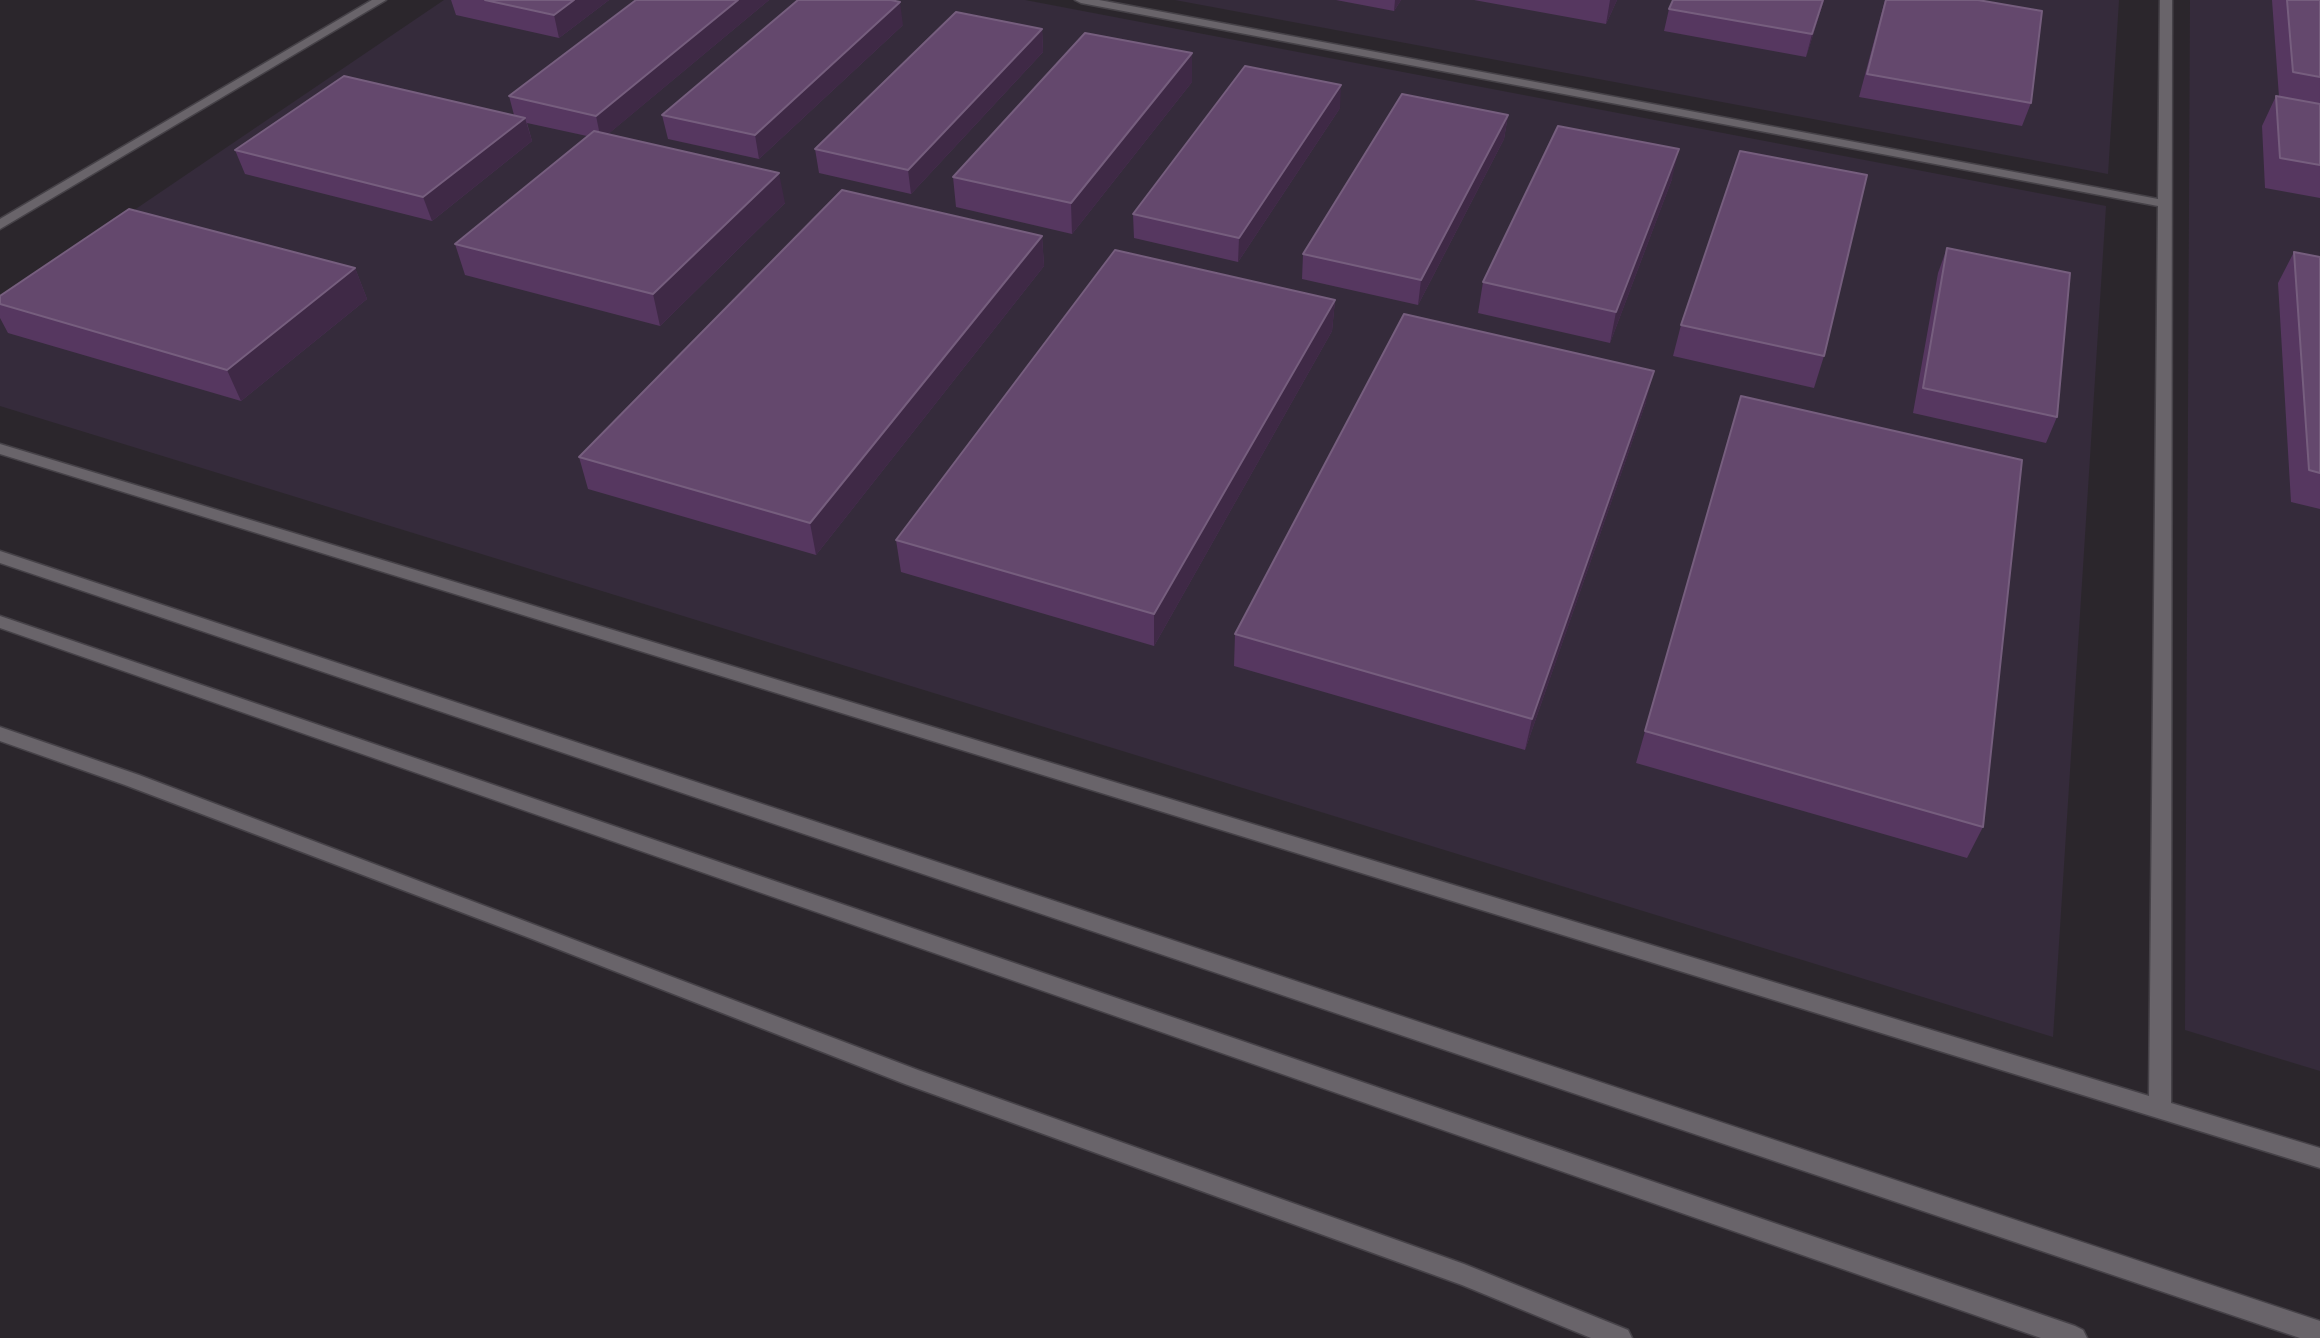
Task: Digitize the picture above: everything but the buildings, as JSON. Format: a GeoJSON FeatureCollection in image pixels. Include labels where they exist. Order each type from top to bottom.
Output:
{"type":"FeatureCollection","features":[{"type":"Feature","properties":{"kind":"street"},"geometry":{"type":"LineString","coordinates":[[0,225],[380,0]]}},
{"type":"Feature","properties":{"kind":"street"},"geometry":{"type":"LineString","coordinates":[[1081,0],[2166,204]]}},
{"type":"Feature","properties":{"kind":"street"},"geometry":{"type":"LineString","coordinates":[[2160,1109],[2165,0]]}},
{"type":"Feature","properties":{"kind":"street"},"geometry":{"type":"LineString","coordinates":[[0,449],[2320,1158]]}},
{"type":"Feature","properties":{"kind":"street"},"geometry":{"type":"LineString","coordinates":[[0,557],[2320,1334]]}},
{"type":"Feature","properties":{"kind":"street"},"geometry":{"type":"LineString","coordinates":[[0,622],[2075,1338]]}},
{"type":"Feature","properties":{"kind":"street"},"geometry":{"type":"LineString","coordinates":[[0,734],[145,785],[521,926],[913,1077],[1464,1275],[1620,1338]]}},
{"type":"Feature","properties":{"kind":"shaded area"},"geometry":{"type":"Polygon","coordinates":[[[444,0],[1025,0],[2106,206],[2053,1037],[0,406],[0,301],[444,0]]]}},
{"type":"Feature","properties":{"kind":"shaded area"},"geometry":{"type":"Polygon","coordinates":[[[1175,0],[2119,0],[2108,174],[1175,0]]]}},
{"type":"Feature","properties":{"kind":"shaded area"},"geometry":{"type":"Polygon","coordinates":[[[2190,0],[2320,0],[2320,1071],[2185,1030],[2190,0]]]}}]}
